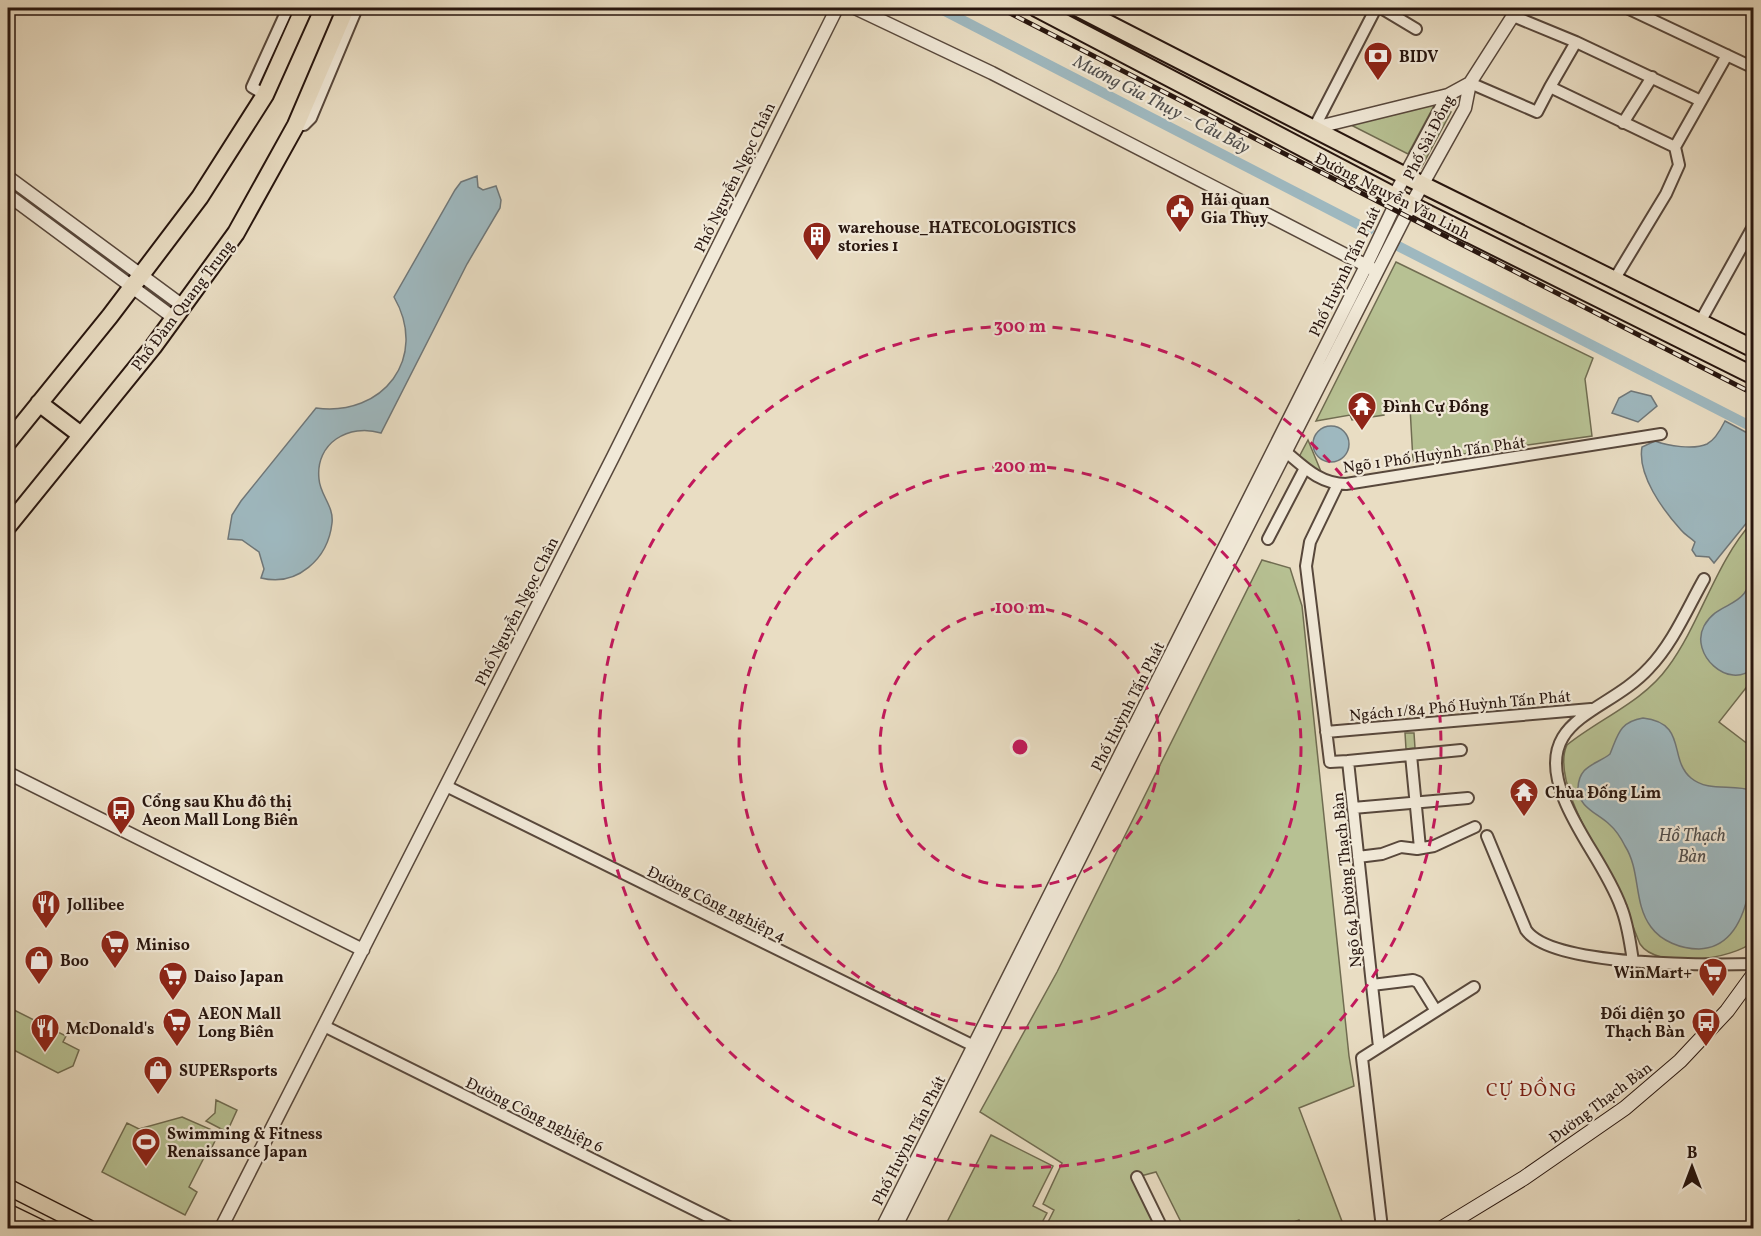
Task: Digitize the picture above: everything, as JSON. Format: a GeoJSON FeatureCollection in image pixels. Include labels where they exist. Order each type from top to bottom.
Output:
{"type":"FeatureCollection","features":[{"type":"Feature","properties":{"kind":"highway"},"geometry":{"type":"LineString","coordinates":[[8,442],[200,197],[265,95],[304,8]]}},
{"type":"Feature","properties":{"kind":"highway","name":"Phố Đàm Quang Trung"},"geometry":{"type":"LineString","coordinates":[[8,526],[179,312],[236,233],[296,125],[346,8]]}},
{"type":"Feature","properties":{"kind":"highway","name":"Đường Nguyễn Văn Linh"},"geometry":{"type":"LineString","coordinates":[[1036,8],[1411,205],[1754,376]]}},
{"type":"Feature","properties":{"kind":"highway","name":"Đường Nguyễn Văn Linh"},"geometry":{"type":"LineString","coordinates":[[1081,8],[1405,176],[1754,349]]}},
{"type":"Feature","properties":{"kind":"highway"},"geometry":{"type":"LineString","coordinates":[[1244,116],[1254,99]]}},
{"type":"Feature","properties":{"kind":"highway"},"geometry":{"type":"LineString","coordinates":[[39,403],[81,435]]}},
{"type":"Feature","properties":{"kind":"main road","name":"Đường Thạch Bàn"},"geometry":{"type":"LineString","coordinates":[[1442,1228],[1524,1178],[1625,1108],[1680,1061],[1727,1011],[1754,974]]}},
{"type":"Feature","properties":{"kind":"main road"},"geometry":{"type":"LineString","coordinates":[[8,1187],[89,1228]]}},
{"type":"Feature","properties":{"kind":"main road"},"geometry":{"type":"LineString","coordinates":[[8,1214],[41,1228]]}},
{"type":"Feature","properties":{"kind":"street"},"geometry":{"type":"LineString","coordinates":[[265,95],[252,87],[288,8]]}},
{"type":"Feature","properties":{"kind":"street"},"geometry":{"type":"LineString","coordinates":[[296,125],[303,125],[310,118],[357,8]]}},
{"type":"Feature","properties":{"kind":"street","name":"Phố Nguyễn Ngọc Chân"},"geometry":{"type":"LineString","coordinates":[[221,1228],[837,8]]}},
{"type":"Feature","properties":{"kind":"street"},"geometry":{"type":"LineString","coordinates":[[855,8],[992,73],[1372,268]]}},
{"type":"Feature","properties":{"kind":"street"},"geometry":{"type":"LineString","coordinates":[[1314,128],[1376,8]]}},
{"type":"Feature","properties":{"kind":"street"},"geometry":{"type":"LineString","coordinates":[[1381,8],[1416,29]]}},
{"type":"Feature","properties":{"kind":"street"},"geometry":{"type":"LineString","coordinates":[[1627,8],[1754,68]]}},
{"type":"Feature","properties":{"kind":"street"},"geometry":{"type":"LineString","coordinates":[[1516,12],[1701,101]]}},
{"type":"Feature","properties":{"kind":"street","name":"Phố Sài Đồng"},"geometry":{"type":"LineString","coordinates":[[1411,205],[1466,108],[1470,82],[1516,12]]}},
{"type":"Feature","properties":{"kind":"street"},"geometry":{"type":"LineString","coordinates":[[1470,82],[1537,112],[1576,42]]}},
{"type":"Feature","properties":{"kind":"street"},"geometry":{"type":"LineString","coordinates":[[1614,280],[1666,194],[1680,165],[1675,147],[1727,55]]}},
{"type":"Feature","properties":{"kind":"street"},"geometry":{"type":"LineString","coordinates":[[1623,123],[1652,77]]}},
{"type":"Feature","properties":{"kind":"street","name":"Phố Sài Đồng"},"geometry":{"type":"LineString","coordinates":[[1394,196],[1448,95],[1470,82]]}},
{"type":"Feature","properties":{"kind":"street"},"geometry":{"type":"LineString","coordinates":[[1550,87],[1675,147]]}},
{"type":"Feature","properties":{"kind":"street"},"geometry":{"type":"LineString","coordinates":[[1314,128],[1448,95]]}},
{"type":"Feature","properties":{"kind":"street"},"geometry":{"type":"LineString","coordinates":[[8,177],[53,211],[136,281]]}},
{"type":"Feature","properties":{"kind":"street"},"geometry":{"type":"LineString","coordinates":[[8,195],[45,223],[136,281],[179,312]]}},
{"type":"Feature","properties":{"kind":"street","name":"Phố Huỳnh Tấn Phát"},"geometry":{"type":"LineString","coordinates":[[1208,594],[1286,452],[1372,268],[1393,209],[1394,196]]}},
{"type":"Feature","properties":{"kind":"street","name":"Phố Huỳnh Tấn Phát"},"geometry":{"type":"LineString","coordinates":[[895,1228],[903,1201],[1372,268],[1411,205]]}},
{"type":"Feature","properties":{"kind":"street"},"geometry":{"type":"LineString","coordinates":[[45,223],[53,211]]}},
{"type":"Feature","properties":{"kind":"street"},"geometry":{"type":"LineString","coordinates":[[1700,322],[1754,225]]}},
{"type":"Feature","properties":{"kind":"street","name":"Ngõ 1 Phố Huỳnh Tấn Phát"},"geometry":{"type":"LineString","coordinates":[[1286,452],[1317,477],[1338,484],[1661,434]]}},
{"type":"Feature","properties":{"kind":"street"},"geometry":{"type":"LineString","coordinates":[[1268,539],[1305,468]]}},
{"type":"Feature","properties":{"kind":"street"},"geometry":{"type":"LineString","coordinates":[[1338,484],[1310,542],[1306,566],[1330,762],[1461,750]]}},
{"type":"Feature","properties":{"kind":"street"},"geometry":{"type":"LineString","coordinates":[[1632,961],[1621,905],[1577,829],[1559,788],[1554,762],[1555,751],[1565,733],[1579,718],[1636,681],[1656,661],[1704,579]]}},
{"type":"Feature","properties":{"kind":"street","name":"Ngách 1/84 Phố Huỳnh Tấn Phát"},"geometry":{"type":"LineString","coordinates":[[1326,732],[1597,708]]}},
{"type":"Feature","properties":{"kind":"street"},"geometry":{"type":"LineString","coordinates":[[1411,755],[1420,848]]}},
{"type":"Feature","properties":{"kind":"street","name":"Ngõ 64 Đường Thạch Bàn"},"geometry":{"type":"LineString","coordinates":[[1348,760],[1372,985],[1413,980],[1418,982],[1436,1011]]}},
{"type":"Feature","properties":{"kind":"street"},"geometry":{"type":"LineString","coordinates":[[8,772],[363,950]]}},
{"type":"Feature","properties":{"kind":"street","name":"Đường Công nghiệp 4"},"geometry":{"type":"LineString","coordinates":[[446,786],[979,1049]]}},
{"type":"Feature","properties":{"kind":"street"},"geometry":{"type":"LineString","coordinates":[[1353,808],[1468,798]]}},
{"type":"Feature","properties":{"kind":"street"},"geometry":{"type":"LineString","coordinates":[[1358,857],[1382,854],[1401,847],[1420,848],[1441,843],[1475,827]]}},
{"type":"Feature","properties":{"kind":"street"},"geometry":{"type":"LineString","coordinates":[[1487,836],[1530,937],[1547,945],[1575,953],[1632,961],[1754,964]]}},
{"type":"Feature","properties":{"kind":"street"},"geometry":{"type":"LineString","coordinates":[[1372,985],[1379,1047]]}},
{"type":"Feature","properties":{"kind":"street"},"geometry":{"type":"LineString","coordinates":[[1382,1228],[1362,1058],[1474,987]]}},
{"type":"Feature","properties":{"kind":"street","name":"Đường Công nghiệp 6"},"geometry":{"type":"LineString","coordinates":[[324,1026],[731,1228]]}},
{"type":"Feature","properties":{"kind":"street"},"geometry":{"type":"LineString","coordinates":[[1137,1177],[1162,1228]]}},
{"type":"Feature","properties":{"kind":"street","name":"Phố Huỳnh Tấn Phát"},"geometry":{"type":"LineString","coordinates":[[882,1228],[903,1201]]}},
{"type":"Feature","properties":{"kind":"green space"},"geometry":{"type":"Polygon","coordinates":[[[1436,102],[1408,154],[1345,122],[1436,102]]]}},
{"type":"Feature","properties":{"kind":"green space"},"geometry":{"type":"Polygon","coordinates":[[[1448,109],[1451,112],[1421,168],[1418,167],[1417,165],[1448,109]]]}},
{"type":"Feature","properties":{"kind":"green space"},"geometry":{"type":"Polygon","coordinates":[[[59,221],[117,264],[116,267],[57,224],[59,221]]]}},
{"type":"Feature","properties":{"kind":"green space"},"geometry":{"type":"Polygon","coordinates":[[[1396,262],[1593,358],[1585,379],[1592,436],[1413,461],[1410,407],[1401,408],[1400,401],[1383,403],[1384,415],[1352,420],[1350,415],[1316,421],[1396,262]]]}},
{"type":"Feature","properties":{"kind":"green space"},"geometry":{"type":"Polygon","coordinates":[[[1308,440],[1322,474],[1299,457],[1308,440]]]}},
{"type":"Feature","properties":{"kind":"green space"},"geometry":{"type":"Polygon","coordinates":[[[1753,521],[1753,679],[1719,722],[1753,748],[1754,941],[1744,948],[1713,957],[1678,959],[1662,957],[1649,952],[1640,944],[1619,893],[1581,820],[1566,779],[1564,760],[1567,745],[1646,690],[1668,667],[1680,650],[1728,555],[1753,521]]]}},
{"type":"Feature","properties":{"kind":"green space"},"geometry":{"type":"Polygon","coordinates":[[[1262,560],[1290,568],[1302,606],[1354,1086],[1299,1108],[1343,1224],[1335,1228],[1303,1228],[1299,1220],[1280,1228],[1184,1228],[1156,1172],[1137,1177],[1162,1228],[1045,1228],[1054,1210],[1043,1204],[1062,1163],[980,1112],[1057,972],[1262,560]]]}},
{"type":"Feature","properties":{"kind":"green space"},"geometry":{"type":"Polygon","coordinates":[[[1405,733],[1414,733],[1415,748],[1406,749],[1405,733]]]}},
{"type":"Feature","properties":{"kind":"green space"},"geometry":{"type":"Polygon","coordinates":[[[8,1007],[66,1036],[63,1042],[79,1050],[73,1066],[58,1073],[8,1047],[8,1007]]]}},
{"type":"Feature","properties":{"kind":"green space"},"geometry":{"type":"Polygon","coordinates":[[[216,1100],[237,1110],[227,1132],[206,1121],[215,1113],[216,1100]]]}},
{"type":"Feature","properties":{"kind":"green space"},"geometry":{"type":"Polygon","coordinates":[[[182,1117],[212,1130],[209,1136],[216,1139],[189,1187],[197,1192],[185,1215],[102,1172],[127,1123],[139,1129],[182,1117]]]}},
{"type":"Feature","properties":{"kind":"green space"},"geometry":{"type":"Polygon","coordinates":[[[991,1135],[1053,1166],[1033,1206],[1047,1213],[1039,1228],[944,1228],[991,1135]]]}},
{"type":"Feature","properties":{"kind":"water"},"geometry":{"type":"Polygon","coordinates":[[[477,176],[478,187],[483,190],[496,186],[501,200],[500,208],[467,264],[381,433],[357,431],[346,434],[328,446],[322,455],[319,479],[332,517],[329,536],[324,548],[317,559],[298,574],[274,580],[261,578],[264,569],[259,552],[242,540],[228,539],[232,515],[316,408],[340,408],[361,403],[379,393],[393,379],[402,361],[406,341],[403,320],[394,297],[455,190],[461,182],[477,176]]]}},
{"type":"Feature","properties":{"kind":"water"},"geometry":{"type":"Polygon","coordinates":[[[1631,391],[1651,396],[1657,406],[1638,422],[1612,413],[1619,398],[1631,391]]]}},
{"type":"Feature","properties":{"kind":"water"},"geometry":{"type":"Polygon","coordinates":[[[1725,421],[1753,436],[1753,515],[1714,563],[1709,557],[1696,556],[1692,550],[1695,542],[1683,532],[1659,502],[1643,469],[1642,447],[1655,441],[1681,447],[1702,446],[1713,440],[1725,421]]]}},
{"type":"Feature","properties":{"kind":"water"},"geometry":{"type":"Polygon","coordinates":[[[1331,426],[1344,431],[1349,444],[1344,457],[1331,462],[1318,457],[1313,444],[1318,431],[1331,426]]]}},
{"type":"Feature","properties":{"kind":"water"},"geometry":{"type":"Polygon","coordinates":[[[1753,564],[1753,668],[1743,674],[1733,675],[1723,672],[1707,658],[1702,648],[1701,637],[1704,626],[1711,617],[1740,598],[1746,590],[1751,580],[1753,564]]]}},
{"type":"Feature","properties":{"kind":"water","name":"Hồ Thạch Bàn"},"geometry":{"type":"Polygon","coordinates":[[[1643,718],[1657,721],[1672,734],[1684,770],[1698,783],[1753,791],[1754,835],[1750,887],[1744,911],[1734,930],[1719,944],[1699,949],[1685,948],[1666,940],[1655,932],[1645,918],[1633,866],[1623,843],[1612,826],[1589,809],[1579,795],[1579,780],[1585,770],[1610,754],[1624,726],[1643,718]]]}},
{"type":"Feature","properties":{"kind":"waterway","name":"Mương Gia Thụy – Cầu Bây"},"geometry":{"type":"LineString","coordinates":[[939,8],[1369,230]]}},
{"type":"Feature","properties":{"kind":"waterway"},"geometry":{"type":"LineString","coordinates":[[1398,246],[1754,428]]}},
{"type":"Feature","properties":{"kind":"railway"},"geometry":{"type":"LineString","coordinates":[[1000,8],[1754,394]]}},
{"type":"Feature","properties":{"kind":"place","name":"BIDV"},"geometry":{"type":"Point","coordinates":[1378,82]}},
{"type":"Feature","properties":{"kind":"place","name":"Hải quan Gia Thụy"},"geometry":{"type":"Point","coordinates":[1180,234]}},
{"type":"Feature","properties":{"kind":"place","name":"warehouse_HATECOLOGISTICS stories 1"},"geometry":{"type":"Point","coordinates":[817,262]}},
{"type":"Feature","properties":{"kind":"place","name":"Đình Cự Đồng"},"geometry":{"type":"Point","coordinates":[1362,432]}},
{"type":"Feature","properties":{"kind":"place","name":"Chùa Đống Lim"},"geometry":{"type":"Point","coordinates":[1524,818]}},
{"type":"Feature","properties":{"kind":"place","name":"Cổng sau Khu đô thị Aeon Mall Long Biên"},"geometry":{"type":"Point","coordinates":[121,836]}},
{"type":"Feature","properties":{"kind":"place","name":"Jollibee"},"geometry":{"type":"Point","coordinates":[46,930]}},
{"type":"Feature","properties":{"kind":"place","name":"Miniso"},"geometry":{"type":"Point","coordinates":[115,970]}},
{"type":"Feature","properties":{"kind":"place","name":"Boo"},"geometry":{"type":"Point","coordinates":[39,986]}},
{"type":"Feature","properties":{"kind":"place","name":"WinMart+"},"geometry":{"type":"Point","coordinates":[1713,998]}},
{"type":"Feature","properties":{"kind":"place","name":"Daiso Japan"},"geometry":{"type":"Point","coordinates":[173,1002]}},
{"type":"Feature","properties":{"kind":"place","name":"AEON Mall Long Biên"},"geometry":{"type":"Point","coordinates":[177,1048]}},
{"type":"Feature","properties":{"kind":"place","name":"Đối diện 30 Thạch Bàn"},"geometry":{"type":"Point","coordinates":[1706,1048]}},
{"type":"Feature","properties":{"kind":"place","name":"McDonald's"},"geometry":{"type":"Point","coordinates":[45,1054]}},
{"type":"Feature","properties":{"kind":"place","name":"SUPERsports"},"geometry":{"type":"Point","coordinates":[158,1096]}},
{"type":"Feature","properties":{"kind":"place","name":"Swimming & Fitness Renaissance Japan"},"geometry":{"type":"Point","coordinates":[146,1168]}},
{"type":"Feature","properties":{"kind":"district","name":"CỰ ĐỒNG"},"geometry":{"type":"Point","coordinates":[1532,1090]}}]}
